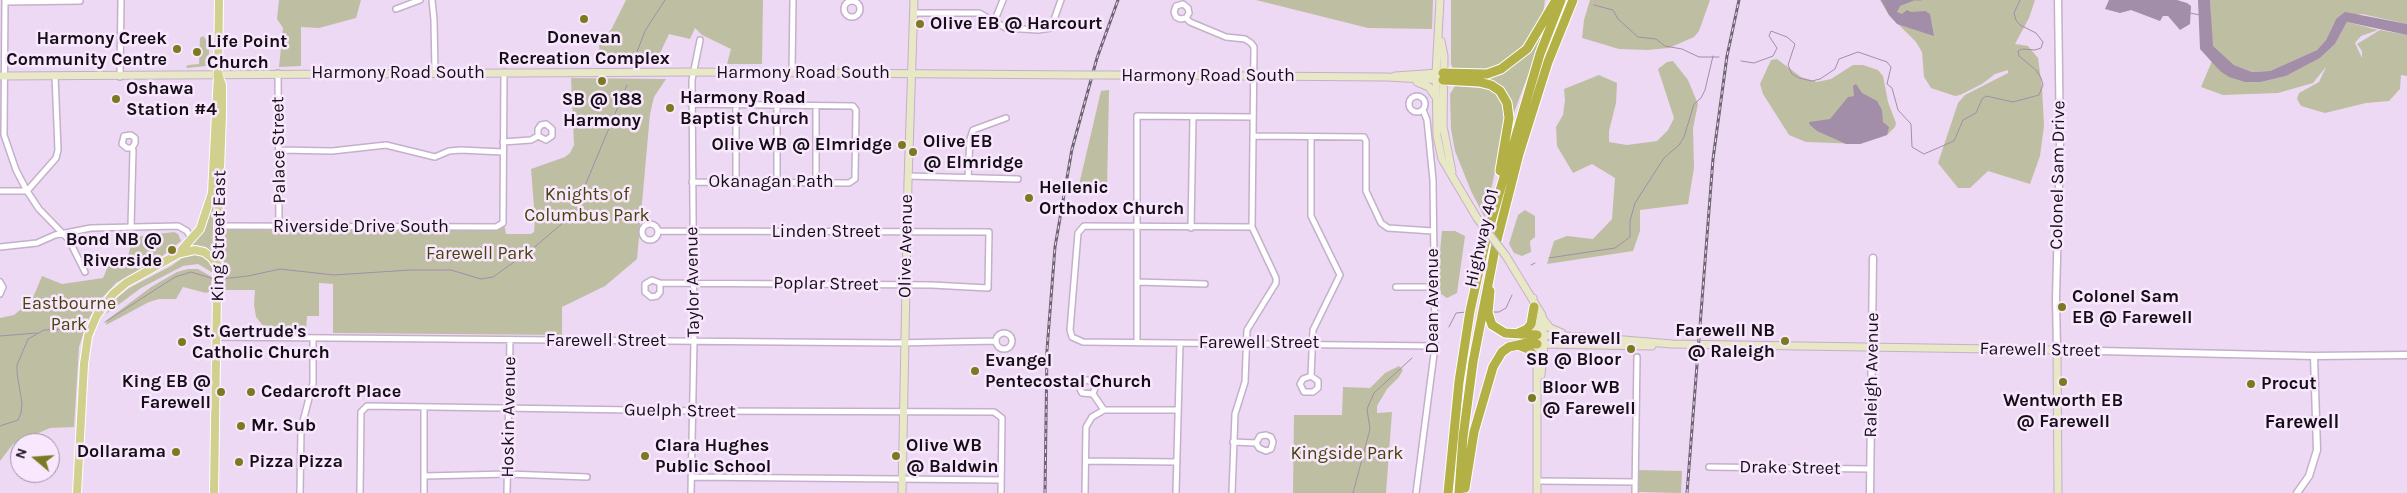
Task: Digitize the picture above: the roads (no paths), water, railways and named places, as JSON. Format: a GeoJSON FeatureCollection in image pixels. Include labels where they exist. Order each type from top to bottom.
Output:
{"type":"FeatureCollection","features":[{"type":"Feature","properties":{"kind":"highway"},"geometry":{"type":"LineString","coordinates":[[1440,76],[1487,74],[1501,69],[1527,49],[1556,0]]}},
{"type":"Feature","properties":{"kind":"highway","name":"Highway 401"},"geometry":{"type":"LineString","coordinates":[[1448,493],[1459,382],[1470,311],[1494,207],[1540,54],[1561,0]]}},
{"type":"Feature","properties":{"kind":"highway","name":"Highway 401"},"geometry":{"type":"LineString","coordinates":[[1459,493],[1463,437],[1473,362],[1492,263],[1519,154],[1548,62],[1573,0]]}},
{"type":"Feature","properties":{"kind":"highway"},"geometry":{"type":"LineString","coordinates":[[1440,76],[1491,85],[1500,91],[1507,103],[1510,118],[1494,207]]}},
{"type":"Feature","properties":{"kind":"highway"},"geometry":{"type":"LineString","coordinates":[[1492,263],[1488,313],[1492,325],[1499,331],[1541,339]]}},
{"type":"Feature","properties":{"kind":"highway"},"geometry":{"type":"LineString","coordinates":[[1513,334],[1523,331],[1530,326],[1534,308]]}},
{"type":"Feature","properties":{"kind":"highway"},"geometry":{"type":"LineString","coordinates":[[1464,493],[1474,432],[1493,367],[1502,352],[1515,344],[1541,339]]}},
{"type":"Feature","properties":{"kind":"highway"},"geometry":{"type":"LineString","coordinates":[[1515,344],[1528,349],[1537,359]]}},
{"type":"Feature","properties":{"kind":"main road","name":"King Street East"},"geometry":{"type":"LineString","coordinates":[[214,493],[218,226],[222,114],[222,85],[218,75],[220,0]]}},
{"type":"Feature","properties":{"kind":"main road","name":"Olive Avenue"},"geometry":{"type":"LineString","coordinates":[[902,493],[906,232],[914,0]]}},
{"type":"Feature","properties":{"kind":"main road"},"geometry":{"type":"LineString","coordinates":[[1440,0],[1440,36],[1444,56],[1436,98],[1439,148],[1442,159],[1477,218],[1506,256],[1533,298],[1543,319],[1554,330],[1572,336]]}},
{"type":"Feature","properties":{"kind":"main road","name":"Harmony Road South"},"geometry":{"type":"LineString","coordinates":[[2,76],[120,77],[434,72],[792,72],[1440,76]]}},
{"type":"Feature","properties":{"kind":"main road"},"geometry":{"type":"LineString","coordinates":[[77,493],[85,350],[92,326],[103,306],[126,283],[178,254],[192,240],[204,220],[212,193],[218,75]]}},
{"type":"Feature","properties":{"kind":"main road","name":"Harmony Road South"},"geometry":{"type":"LineString","coordinates":[[1388,77],[1410,79],[1440,76]]}},
{"type":"Feature","properties":{"kind":"main road"},"geometry":{"type":"LineString","coordinates":[[1440,76],[1443,126],[1454,179]]}},
{"type":"Feature","properties":{"kind":"main road"},"geometry":{"type":"LineString","coordinates":[[1410,79],[1429,87],[1436,98]]}},
{"type":"Feature","properties":{"kind":"main road"},"geometry":{"type":"LineString","coordinates":[[178,254],[195,250],[212,258],[218,270]]}},
{"type":"Feature","properties":{"kind":"main road"},"geometry":{"type":"LineString","coordinates":[[1533,298],[1541,339],[1537,359],[1537,493]]}},
{"type":"Feature","properties":{"kind":"main road"},"geometry":{"type":"LineString","coordinates":[[1538,389],[1543,319]]}},
{"type":"Feature","properties":{"kind":"main road","name":"Farewell Street"},"geometry":{"type":"LineString","coordinates":[[1541,339],[1572,336],[1672,344],[2057,350]]}},
{"type":"Feature","properties":{"kind":"main road","name":"Farewell Street"},"geometry":{"type":"LineString","coordinates":[[1541,339],[1668,347],[1672,344]]}},
{"type":"Feature","properties":{"kind":"main road"},"geometry":{"type":"LineString","coordinates":[[2057,350],[2058,493]]}},
{"type":"Feature","properties":{"kind":"street"},"geometry":{"type":"LineString","coordinates":[[120,77],[121,0]]}},
{"type":"Feature","properties":{"kind":"street"},"geometry":{"type":"LineString","coordinates":[[396,9],[420,0]]}},
{"type":"Feature","properties":{"kind":"street"},"geometry":{"type":"LineString","coordinates":[[432,0],[434,72]]}},
{"type":"Feature","properties":{"kind":"street"},"geometry":{"type":"LineString","coordinates":[[792,72],[793,0]]}},
{"type":"Feature","properties":{"kind":"street"},"geometry":{"type":"LineString","coordinates":[[994,22],[1002,0]]}},
{"type":"Feature","properties":{"kind":"street"},"geometry":{"type":"LineString","coordinates":[[913,12],[979,13],[1006,28],[1038,30],[1051,28],[1061,0]]}},
{"type":"Feature","properties":{"kind":"street","name":"Colonel Sam Drive"},"geometry":{"type":"LineString","coordinates":[[2057,350],[2056,298],[2060,146],[2058,0]]}},
{"type":"Feature","properties":{"kind":"street"},"geometry":{"type":"LineString","coordinates":[[80,1],[5,1],[2,135],[26,191],[39,209],[63,234],[85,272]]}},
{"type":"Feature","properties":{"kind":"street"},"geometry":{"type":"LineString","coordinates":[[1186,18],[1190,22],[1226,37],[1252,42],[1254,47],[1252,227],[1276,278],[1276,283],[1247,330],[1245,382],[1235,414],[1232,493]]}},
{"type":"Feature","properties":{"kind":"street","name":"Taylor Avenue"},"geometry":{"type":"LineString","coordinates":[[692,493],[694,282],[692,72],[700,40]]}},
{"type":"Feature","properties":{"kind":"street"},"geometry":{"type":"LineString","coordinates":[[278,150],[332,151],[386,145],[435,156],[449,151],[461,150],[503,152],[504,72]]}},
{"type":"Feature","properties":{"kind":"street","name":"Palace Street"},"geometry":{"type":"LineString","coordinates":[[278,73],[279,227]]}},
{"type":"Feature","properties":{"kind":"street"},"geometry":{"type":"LineString","coordinates":[[0,191],[26,191],[56,158],[58,150],[55,76]]}},
{"type":"Feature","properties":{"kind":"street","name":"Okanagan Path"},"geometry":{"type":"LineString","coordinates":[[692,104],[853,106],[856,110],[856,175],[849,183],[692,182]]}},
{"type":"Feature","properties":{"kind":"street"},"geometry":{"type":"LineString","coordinates":[[736,105],[736,182]]}},
{"type":"Feature","properties":{"kind":"street"},"geometry":{"type":"LineString","coordinates":[[777,105],[777,183]]}},
{"type":"Feature","properties":{"kind":"street"},"geometry":{"type":"LineString","coordinates":[[816,106],[816,183]]}},
{"type":"Feature","properties":{"kind":"street","name":"Dean Avenue"},"geometry":{"type":"LineString","coordinates":[[1416,493],[1435,346],[1433,180],[1427,120],[1423,110]]}},
{"type":"Feature","properties":{"kind":"street"},"geometry":{"type":"LineString","coordinates":[[1137,342],[1138,282],[1136,227],[1138,116],[1192,118],[1254,117]]}},
{"type":"Feature","properties":{"kind":"street"},"geometry":{"type":"LineString","coordinates":[[968,178],[970,139],[973,130],[1006,118]]}},
{"type":"Feature","properties":{"kind":"street"},"geometry":{"type":"LineString","coordinates":[[1191,228],[1192,118]]}},
{"type":"Feature","properties":{"kind":"street"},"geometry":{"type":"LineString","coordinates":[[503,142],[531,140],[538,136]]}},
{"type":"Feature","properties":{"kind":"street"},"geometry":{"type":"LineString","coordinates":[[1253,136],[1364,138],[1366,141],[1366,191],[1381,223],[1388,228],[1433,231]]}},
{"type":"Feature","properties":{"kind":"street"},"geometry":{"type":"LineString","coordinates":[[1311,136],[1311,216],[1340,275],[1313,330],[1311,376]]}},
{"type":"Feature","properties":{"kind":"street"},"geometry":{"type":"LineString","coordinates":[[132,148],[132,227]]}},
{"type":"Feature","properties":{"kind":"street","name":"Riverside Drive South"},"geometry":{"type":"LineString","coordinates":[[218,226],[496,227],[503,223],[503,152]]}},
{"type":"Feature","properties":{"kind":"street"},"geometry":{"type":"LineString","coordinates":[[908,176],[1018,180]]}},
{"type":"Feature","properties":{"kind":"street","name":"Farewell Street"},"geometry":{"type":"LineString","coordinates":[[1136,227],[1087,225],[1081,228],[1078,233],[1070,330],[1075,340],[1083,342],[1435,346]]}},
{"type":"Feature","properties":{"kind":"street"},"geometry":{"type":"LineString","coordinates":[[0,247],[37,243],[63,234],[90,228],[178,226],[187,231],[192,240]]}},
{"type":"Feature","properties":{"kind":"street"},"geometry":{"type":"LineString","coordinates":[[1136,227],[1252,227]]}},
{"type":"Feature","properties":{"kind":"street","name":"Linden Street"},"geometry":{"type":"LineString","coordinates":[[659,231],[989,232],[988,288]]}},
{"type":"Feature","properties":{"kind":"street","name":"Raleigh Avenue"},"geometry":{"type":"LineString","coordinates":[[1870,493],[1873,258]]}},
{"type":"Feature","properties":{"kind":"street"},"geometry":{"type":"LineString","coordinates":[[0,282],[3,289],[0,294]]}},
{"type":"Feature","properties":{"kind":"street","name":"Poplar Street"},"geometry":{"type":"LineString","coordinates":[[660,284],[694,282],[988,288]]}},
{"type":"Feature","properties":{"kind":"street"},"geometry":{"type":"LineString","coordinates":[[1138,282],[1205,284]]}},
{"type":"Feature","properties":{"kind":"street"},"geometry":{"type":"LineString","coordinates":[[1396,286],[1435,287]]}},
{"type":"Feature","properties":{"kind":"street","name":"Farewell Street"},"geometry":{"type":"LineString","coordinates":[[217,337],[905,343],[996,341]]}},
{"type":"Feature","properties":{"kind":"street"},"geometry":{"type":"LineString","coordinates":[[300,493],[300,429],[313,384],[313,338]]}},
{"type":"Feature","properties":{"kind":"street","name":"Hoskin Avenue"},"geometry":{"type":"LineString","coordinates":[[508,493],[510,340]]}},
{"type":"Feature","properties":{"kind":"street"},"geometry":{"type":"LineString","coordinates":[[1176,493],[1180,343]]}},
{"type":"Feature","properties":{"kind":"street","name":"Farewell Street"},"geometry":{"type":"LineString","coordinates":[[2057,350],[2314,356],[2407,355]]}},
{"type":"Feature","properties":{"kind":"street"},"geometry":{"type":"LineString","coordinates":[[2297,493],[2309,476],[2317,450],[2314,356]]}},
{"type":"Feature","properties":{"kind":"street"},"geometry":{"type":"LineString","coordinates":[[1635,493],[1637,357]]}},
{"type":"Feature","properties":{"kind":"street"},"geometry":{"type":"LineString","coordinates":[[1092,394],[1104,410]]}},
{"type":"Feature","properties":{"kind":"street","name":"Guelph Street"},"geometry":{"type":"LineString","coordinates":[[360,493],[361,412],[366,406],[693,411],[994,412],[1002,418],[1001,480]]}},
{"type":"Feature","properties":{"kind":"street"},"geometry":{"type":"LineString","coordinates":[[424,408],[424,493]]}},
{"type":"Feature","properties":{"kind":"street"},"geometry":{"type":"LineString","coordinates":[[1085,493],[1086,427],[1092,417],[1104,410],[1178,410]]}},
{"type":"Feature","properties":{"kind":"street"},"geometry":{"type":"LineString","coordinates":[[1234,442],[1256,443]]}},
{"type":"Feature","properties":{"kind":"street"},"geometry":{"type":"LineString","coordinates":[[1086,461],[1177,462]]}},
{"type":"Feature","properties":{"kind":"street","name":"Drake Street"},"geometry":{"type":"LineString","coordinates":[[1709,467],[1870,469]]}},
{"type":"Feature","properties":{"kind":"street"},"geometry":{"type":"LineString","coordinates":[[424,476],[508,474],[587,477]]}},
{"type":"Feature","properties":{"kind":"street"},"geometry":{"type":"LineString","coordinates":[[691,477],[1001,480],[1001,493]]}},
{"type":"Feature","properties":{"kind":"street"},"geometry":{"type":"LineString","coordinates":[[1537,481],[1635,482]]}},
{"type":"Feature","properties":{"kind":"waterway"},"geometry":{"type":"LineString","coordinates":[[634,60],[645,31],[665,0]]}},
{"type":"Feature","properties":{"kind":"waterway"},"geometry":{"type":"LineString","coordinates":[[1915,0],[1921,0]]}},
{"type":"Feature","properties":{"kind":"waterway"},"geometry":{"type":"LineString","coordinates":[[1741,61],[1754,63],[1773,56],[1777,48],[1769,36],[1771,31],[1787,37],[1795,44],[1788,65],[1792,74],[1799,78],[1812,81],[1820,79],[1835,69],[1839,59],[1858,52],[1887,62],[1891,67],[1887,84],[1892,88],[1898,110],[1911,124],[1912,147],[1924,154],[1954,141],[1963,120],[1976,113],[1982,99],[1986,96],[2013,102],[2039,95],[2043,85],[2041,78],[2036,70],[2019,56],[2018,51],[2041,48],[2043,42],[2036,33],[2020,25],[2016,20],[2014,13],[2020,0]]}},
{"type":"Feature","properties":{"kind":"waterway"},"geometry":{"type":"LineString","coordinates":[[1594,5],[1613,10],[1618,19],[1638,37],[1656,39],[1665,46],[1682,49],[1699,57],[1719,57]]}},
{"type":"Feature","properties":{"kind":"waterway"},"geometry":{"type":"LineString","coordinates":[[2190,13],[2200,15]]}},
{"type":"Feature","properties":{"kind":"waterway"},"geometry":{"type":"LineString","coordinates":[[1549,258],[1615,248],[1630,237],[1630,221],[1635,203],[1664,158],[1679,145],[1684,137],[1694,104],[1701,98],[1705,90],[1713,56]]}},
{"type":"Feature","properties":{"kind":"waterway"},"geometry":{"type":"LineString","coordinates":[[221,279],[248,276],[280,269],[334,275],[410,270],[451,270],[481,279],[493,277],[531,250],[577,211],[581,204],[582,193],[627,85]]}},
{"type":"Feature","properties":{"kind":"waterway"},"geometry":{"type":"LineString","coordinates":[[1531,265],[1535,263]]}},
{"type":"Feature","properties":{"kind":"waterway"},"geometry":{"type":"LineString","coordinates":[[105,322],[175,277],[191,272],[214,279]]}},
{"type":"Feature","properties":{"kind":"waterway"},"geometry":{"type":"LineString","coordinates":[[1491,312],[1499,312],[1506,308],[1512,295]]}},
{"type":"Feature","properties":{"kind":"waterway"},"geometry":{"type":"LineString","coordinates":[[1449,327],[1456,313],[1467,312]]}},
{"type":"Feature","properties":{"kind":"waterway"},"geometry":{"type":"LineString","coordinates":[[0,426],[18,420],[21,413],[22,403],[17,365],[28,339],[44,330],[81,329]]}},
{"type":"Feature","properties":{"kind":"waterway"},"geometry":{"type":"LineString","coordinates":[[0,336],[37,333]]}},
{"type":"Feature","properties":{"kind":"waterway"},"geometry":{"type":"LineString","coordinates":[[1353,493],[1370,429],[1367,409],[1374,393],[1412,358]]}},
{"type":"Feature","properties":{"kind":"railway"},"geometry":{"type":"LineString","coordinates":[[1045,493],[1047,350],[1055,247],[1072,149],[1097,58],[1118,0]]}},
{"type":"Feature","properties":{"kind":"railway"},"geometry":{"type":"LineString","coordinates":[[1687,493],[1713,159],[1727,56],[1739,0]]}},
{"type":"Feature","properties":{"kind":"place","name":"Donevan Recreation Complex"},"geometry":{"type":"Point","coordinates":[584,19]}},
{"type":"Feature","properties":{"kind":"place","name":"Olive EB @ Harcourt"},"geometry":{"type":"Point","coordinates":[920,24]}},
{"type":"Feature","properties":{"kind":"place","name":"Harmony Creek Community Centre"},"geometry":{"type":"Point","coordinates":[177,49]}},
{"type":"Feature","properties":{"kind":"place","name":"Life Point Church"},"geometry":{"type":"Point","coordinates":[197,52]}},
{"type":"Feature","properties":{"kind":"place","name":"SB @ 188 Harmony"},"geometry":{"type":"Point","coordinates":[602,81]}},
{"type":"Feature","properties":{"kind":"place","name":"Oshawa Station #4"},"geometry":{"type":"Point","coordinates":[116,99]}},
{"type":"Feature","properties":{"kind":"place","name":"Harmony Road Baptist Church"},"geometry":{"type":"Point","coordinates":[670,108]}},
{"type":"Feature","properties":{"kind":"place","name":"Olive WB @ Elmridge"},"geometry":{"type":"Point","coordinates":[902,145]}},
{"type":"Feature","properties":{"kind":"place","name":"Olive EB @ Elmridge"},"geometry":{"type":"Point","coordinates":[913,152]}},
{"type":"Feature","properties":{"kind":"place","name":"Hellenic Orthodox Church"},"geometry":{"type":"Point","coordinates":[1029,198]}},
{"type":"Feature","properties":{"kind":"place","name":"Bond NB @ Riverside"},"geometry":{"type":"Point","coordinates":[172,250]}},
{"type":"Feature","properties":{"kind":"place","name":"Colonel Sam EB @ Farewell"},"geometry":{"type":"Point","coordinates":[2062,307]}},
{"type":"Feature","properties":{"kind":"place","name":"Farewell NB @ Raleigh"},"geometry":{"type":"Point","coordinates":[1785,341]}},
{"type":"Feature","properties":{"kind":"place","name":"St. Gertrude's Catholic Church"},"geometry":{"type":"Point","coordinates":[182,342]}},
{"type":"Feature","properties":{"kind":"place","name":"Farewell SB @ Bloor"},"geometry":{"type":"Point","coordinates":[1631,349]}},
{"type":"Feature","properties":{"kind":"place","name":"Evangel Pentecostal Church"},"geometry":{"type":"Point","coordinates":[975,371]}},
{"type":"Feature","properties":{"kind":"place","name":"Wentworth EB @ Farewell"},"geometry":{"type":"Point","coordinates":[2063,382]}},
{"type":"Feature","properties":{"kind":"place","name":"Procut"},"geometry":{"type":"Point","coordinates":[2251,384]}},
{"type":"Feature","properties":{"kind":"place","name":"King EB @ Farewell"},"geometry":{"type":"Point","coordinates":[221,392]}},
{"type":"Feature","properties":{"kind":"place","name":"Cedarcroft Place"},"geometry":{"type":"Point","coordinates":[251,392]}},
{"type":"Feature","properties":{"kind":"place","name":"Bloor WB @ Farewell"},"geometry":{"type":"Point","coordinates":[1532,398]}},
{"type":"Feature","properties":{"kind":"place","name":"Mr. Sub"},"geometry":{"type":"Point","coordinates":[241,426]}},
{"type":"Feature","properties":{"kind":"place","name":"Dollarama"},"geometry":{"type":"Point","coordinates":[176,452]}},
{"type":"Feature","properties":{"kind":"place","name":"Clara Hughes Public School"},"geometry":{"type":"Point","coordinates":[645,456]}},
{"type":"Feature","properties":{"kind":"place","name":"Olive WB @ Baldwin"},"geometry":{"type":"Point","coordinates":[896,456]}},
{"type":"Feature","properties":{"kind":"place","name":"Pizza Pizza"},"geometry":{"type":"Point","coordinates":[239,462]}},
{"type":"Feature","properties":{"kind":"district","name":"Farewell"},"geometry":{"type":"Point","coordinates":[2302,423]}},
{"type":"Feature","properties":{"kind":"park label","name":"Knights of Columbus Park"},"geometry":{"type":"Point","coordinates":[587,205]}},
{"type":"Feature","properties":{"kind":"park label","name":"Farewell Park"},"geometry":{"type":"Point","coordinates":[480,254]}},
{"type":"Feature","properties":{"kind":"park label","name":"Eastbourne Park"},"geometry":{"type":"Point","coordinates":[69,314]}},
{"type":"Feature","properties":{"kind":"park label","name":"Kingside Park"},"geometry":{"type":"Point","coordinates":[1347,454]}}]}
